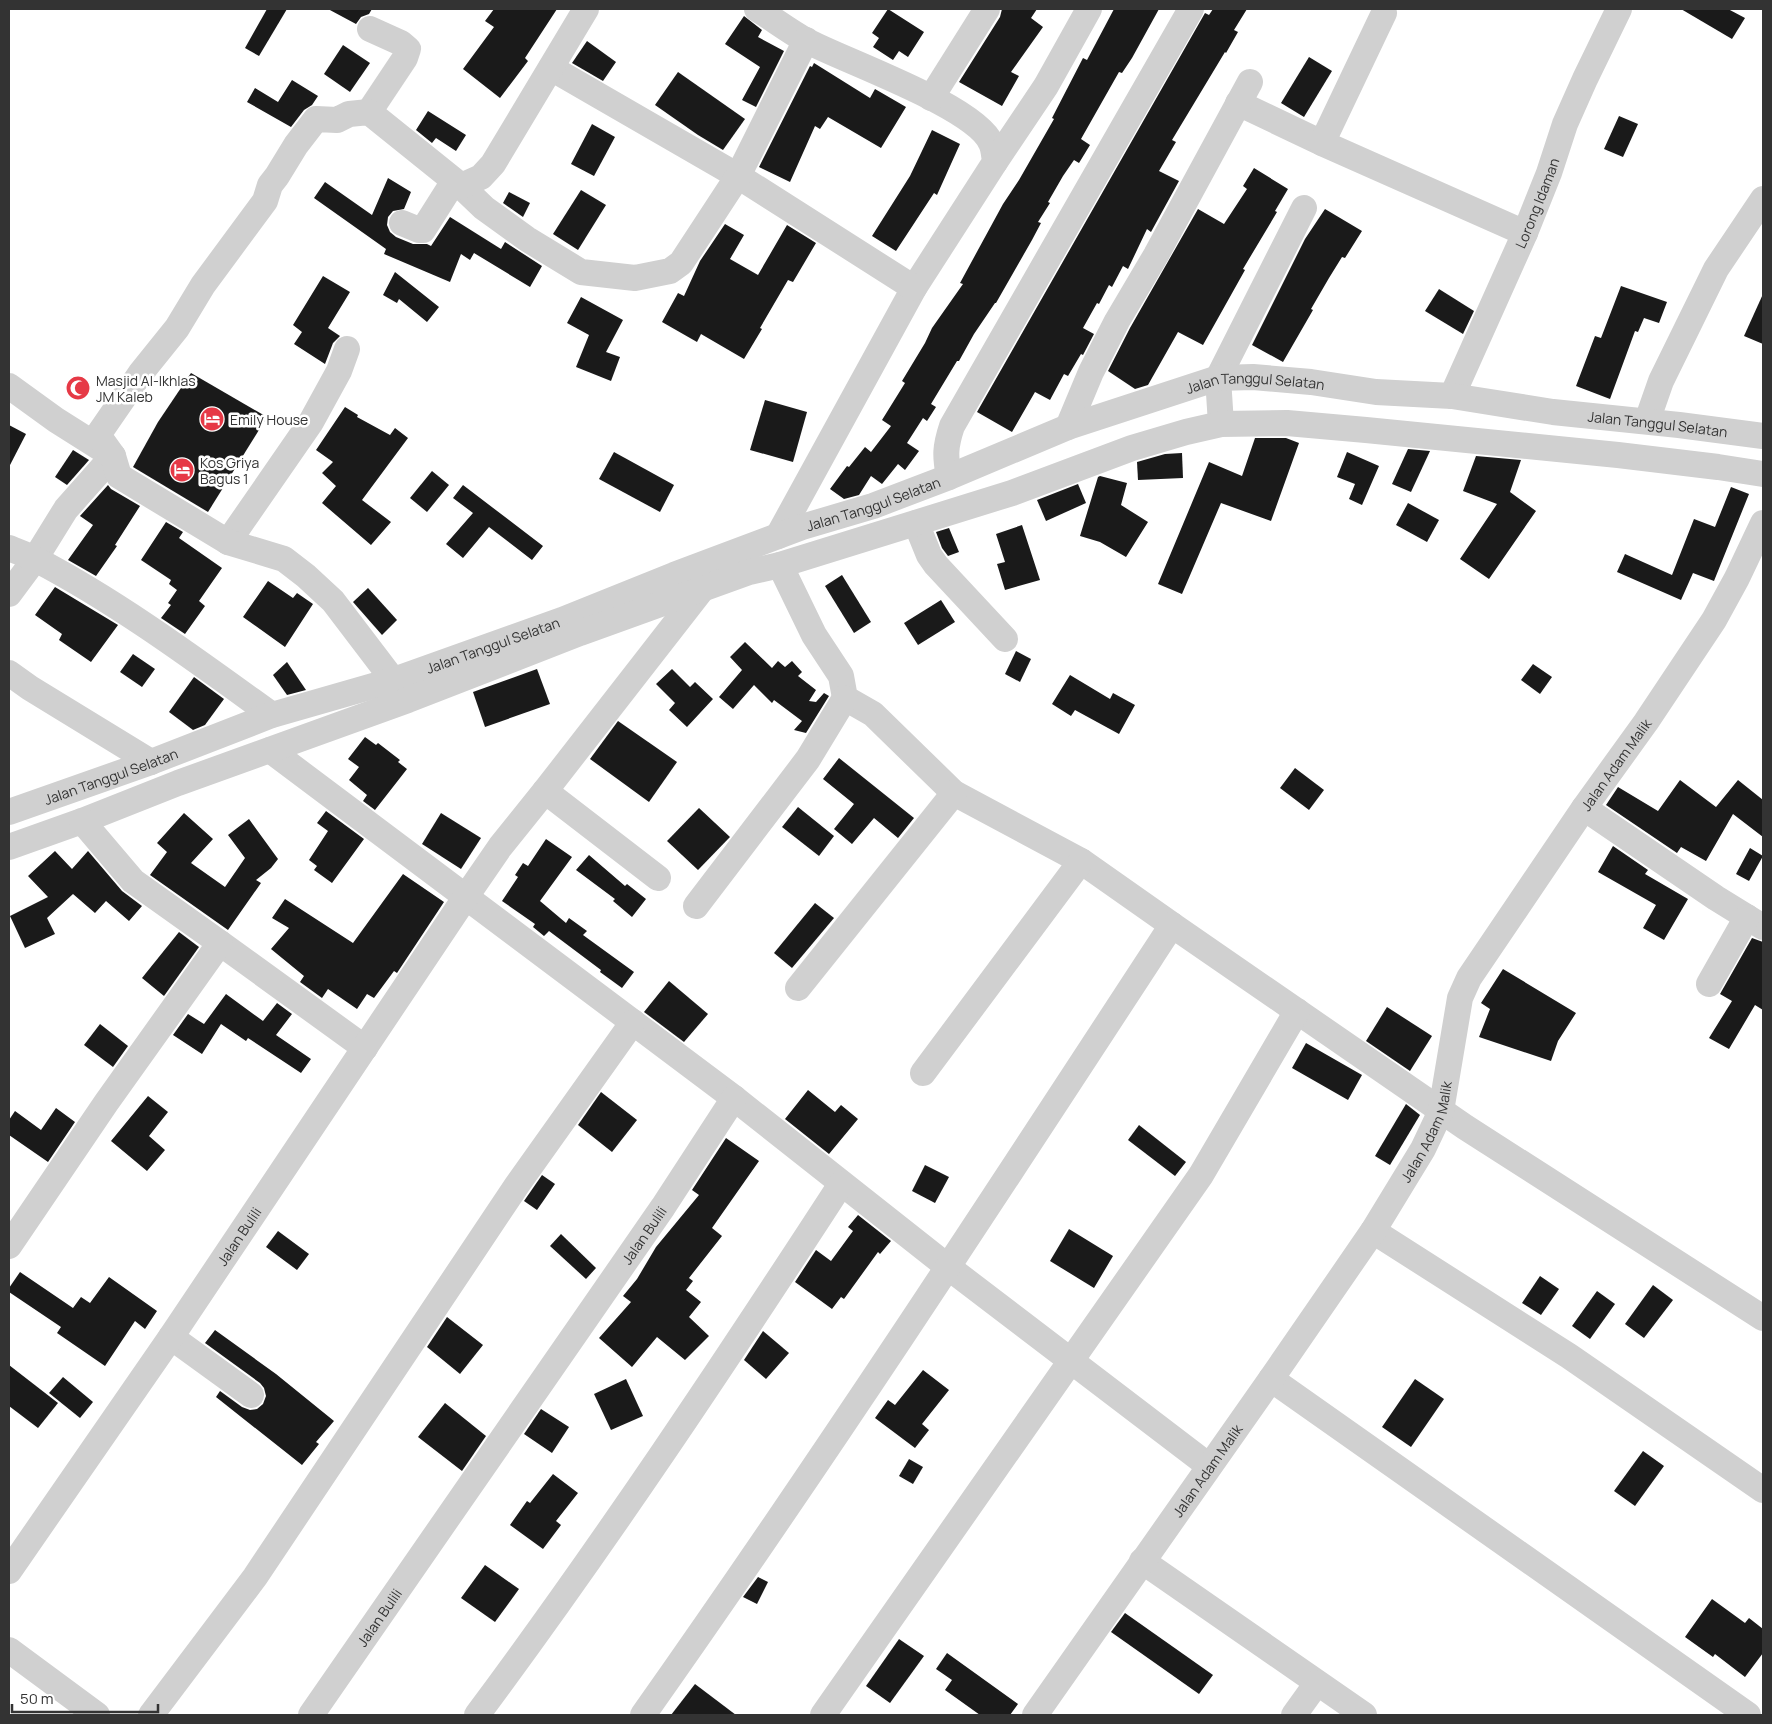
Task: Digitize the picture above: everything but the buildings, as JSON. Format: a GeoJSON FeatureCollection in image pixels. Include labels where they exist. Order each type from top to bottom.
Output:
{"type":"FeatureCollection","features":[{"type":"Feature","properties":{"kind":"street"},"geometry":{"type":"LineString","coordinates":[[402,223],[423,230],[458,184],[481,177],[493,164],[586,9]]}},
{"type":"Feature","properties":{"kind":"street"},"geometry":{"type":"LineString","coordinates":[[757,9],[806,40],[931,98],[970,121],[991,142],[995,162]]}},
{"type":"Feature","properties":{"kind":"street"},"geometry":{"type":"LineString","coordinates":[[931,98],[987,9]]}},
{"type":"Feature","properties":{"kind":"street"},"geometry":{"type":"LineString","coordinates":[[790,532],[914,288],[1046,86],[1089,9]]}},
{"type":"Feature","properties":{"kind":"street"},"geometry":{"type":"LineString","coordinates":[[949,477],[945,460],[946,446],[952,426],[1191,9]]}},
{"type":"Feature","properties":{"kind":"street","name":"Lorong Idaman"},"geometry":{"type":"LineString","coordinates":[[1452,396],[1525,233],[1549,174],[1565,124],[1619,9]]}},
{"type":"Feature","properties":{"kind":"street"},"geometry":{"type":"LineString","coordinates":[[1322,143],[1384,12]]}},
{"type":"Feature","properties":{"kind":"street"},"geometry":{"type":"LineString","coordinates":[[369,112],[405,58],[408,49],[370,29]]}},
{"type":"Feature","properties":{"kind":"street"},"geometry":{"type":"LineString","coordinates":[[401,690],[333,601],[306,576],[284,559],[228,542],[119,476],[113,456],[98,434],[140,374],[177,328],[203,285],[265,201],[270,185],[278,176],[307,129],[316,119],[337,120],[349,114],[369,112],[458,184],[484,208],[526,240],[581,272],[635,278],[670,271],[681,263],[738,176],[806,40]]}},
{"type":"Feature","properties":{"kind":"street"},"geometry":{"type":"LineString","coordinates":[[551,68],[738,176],[914,288]]}},
{"type":"Feature","properties":{"kind":"street"},"geometry":{"type":"LineString","coordinates":[[1068,427],[1117,321],[1156,255],[1244,93],[1322,143],[1525,233]]}},
{"type":"Feature","properties":{"kind":"street"},"geometry":{"type":"LineString","coordinates":[[1647,421],[1661,381],[1716,268],[1763,199]]}},
{"type":"Feature","properties":{"kind":"street"},"geometry":{"type":"LineString","coordinates":[[1221,424],[1218,378],[1304,208]]}},
{"type":"Feature","properties":{"kind":"street"},"geometry":{"type":"LineString","coordinates":[[228,542],[312,422],[339,371],[347,349]]}},
{"type":"Feature","properties":{"kind":"street","name":"Jalan Tanggul Selatan"},"geometry":{"type":"LineString","coordinates":[[9,847],[270,750],[401,690],[562,620],[674,575],[790,532],[873,506],[949,477],[1068,427],[1218,378],[1253,377],[1311,382],[1376,392],[1452,396],[1553,412],[1647,421],[1763,436]]}},
{"type":"Feature","properties":{"kind":"street"},"geometry":{"type":"LineString","coordinates":[[9,386],[56,420],[113,456]]}},
{"type":"Feature","properties":{"kind":"street","name":"Jalan Tanggul Selatan"},"geometry":{"type":"LineString","coordinates":[[9,812],[151,762],[272,715],[401,690],[580,633],[749,572],[780,565],[1012,493],[1132,448],[1221,424],[1286,423],[1366,430],[1618,454],[1763,474]]}},
{"type":"Feature","properties":{"kind":"street"},"geometry":{"type":"LineString","coordinates":[[9,594],[35,559],[66,510],[113,456]]}},
{"type":"Feature","properties":{"kind":"street"},"geometry":{"type":"LineString","coordinates":[[999,456],[1012,493]]}},
{"type":"Feature","properties":{"kind":"street"},"geometry":{"type":"LineString","coordinates":[[916,522],[929,555],[936,565],[1005,639]]}},
{"type":"Feature","properties":{"kind":"street","name":"Jalan Adam Malik"},"geometry":{"type":"LineString","coordinates":[[1035,1715],[1373,1231],[1423,1149],[1441,1111],[1460,998],[1469,978],[1714,620],[1737,578],[1763,523]]}},
{"type":"Feature","properties":{"kind":"street"},"geometry":{"type":"LineString","coordinates":[[9,548],[35,559],[78,584],[173,644],[272,715]]}},
{"type":"Feature","properties":{"kind":"street"},"geometry":{"type":"LineString","coordinates":[[696,906],[808,759],[845,698],[842,676],[814,634],[780,565]]}},
{"type":"Feature","properties":{"kind":"street","name":"Jalan Bulili"},"geometry":{"type":"LineString","coordinates":[[9,1571],[171,1338],[500,847],[703,588]]}},
{"type":"Feature","properties":{"kind":"street"},"geometry":{"type":"LineString","coordinates":[[9,673],[30,688],[151,762]]}},
{"type":"Feature","properties":{"kind":"street"},"geometry":{"type":"LineString","coordinates":[[845,698],[873,714],[954,793],[1080,860],[1441,1111],[1763,1318]]}},
{"type":"Feature","properties":{"kind":"street"},"geometry":{"type":"LineString","coordinates":[[270,750],[734,1098],[948,1267],[1209,1466]]}},
{"type":"Feature","properties":{"kind":"street"},"geometry":{"type":"LineString","coordinates":[[544,791],[658,878]]}},
{"type":"Feature","properties":{"kind":"street"},"geometry":{"type":"LineString","coordinates":[[798,988],[954,793]]}},
{"type":"Feature","properties":{"kind":"street"},"geometry":{"type":"LineString","coordinates":[[1584,808],[1716,898],[1755,922],[1709,984]]}},
{"type":"Feature","properties":{"kind":"street"},"geometry":{"type":"LineString","coordinates":[[82,821],[133,881],[365,1048]]}},
{"type":"Feature","properties":{"kind":"street"},"geometry":{"type":"LineString","coordinates":[[922,1073],[1080,860]]}},
{"type":"Feature","properties":{"kind":"street"},"geometry":{"type":"LineString","coordinates":[[643,1715],[724,1601],[948,1267],[1172,925]]}},
{"type":"Feature","properties":{"kind":"street"},"geometry":{"type":"LineString","coordinates":[[9,1246],[106,1103],[220,943]]}},
{"type":"Feature","properties":{"kind":"street"},"geometry":{"type":"LineString","coordinates":[[823,1715],[1072,1361],[1200,1175],[1297,1011]]}},
{"type":"Feature","properties":{"kind":"street"},"geometry":{"type":"LineString","coordinates":[[151,1715],[255,1576],[532,1163],[633,1022]]}},
{"type":"Feature","properties":{"kind":"street","name":"Jalan Bulili"},"geometry":{"type":"LineString","coordinates":[[311,1715],[657,1215],[734,1098]]}},
{"type":"Feature","properties":{"kind":"street"},"geometry":{"type":"LineString","coordinates":[[477,1715],[533,1640],[642,1485],[841,1184]]}},
{"type":"Feature","properties":{"kind":"street"},"geometry":{"type":"LineString","coordinates":[[1373,1231],[1569,1356],[1763,1490]]}},
{"type":"Feature","properties":{"kind":"street"},"geometry":{"type":"LineString","coordinates":[[171,1338],[250,1394]]}},
{"type":"Feature","properties":{"kind":"street"},"geometry":{"type":"LineString","coordinates":[[1271,1379],[1748,1715]]}},
{"type":"Feature","properties":{"kind":"street"},"geometry":{"type":"LineString","coordinates":[[1142,1561],[1364,1715]]}},
{"type":"Feature","properties":{"kind":"street"},"geometry":{"type":"LineString","coordinates":[[9,1650],[97,1715]]}},
{"type":"Feature","properties":{"kind":"street"},"geometry":{"type":"LineString","coordinates":[[1294,1715],[1317,1683]]}},
{"type":"Feature","properties":{"kind":"place","name":"Masjid Al-Ikhlas JM Kaleb"},"geometry":{"type":"Point","coordinates":[78,388]}},
{"type":"Feature","properties":{"kind":"place","name":"Emily House"},"geometry":{"type":"Point","coordinates":[212,419]}},
{"type":"Feature","properties":{"kind":"place","name":"Kos Griya Bagus 1"},"geometry":{"type":"Point","coordinates":[182,470]}}]}
